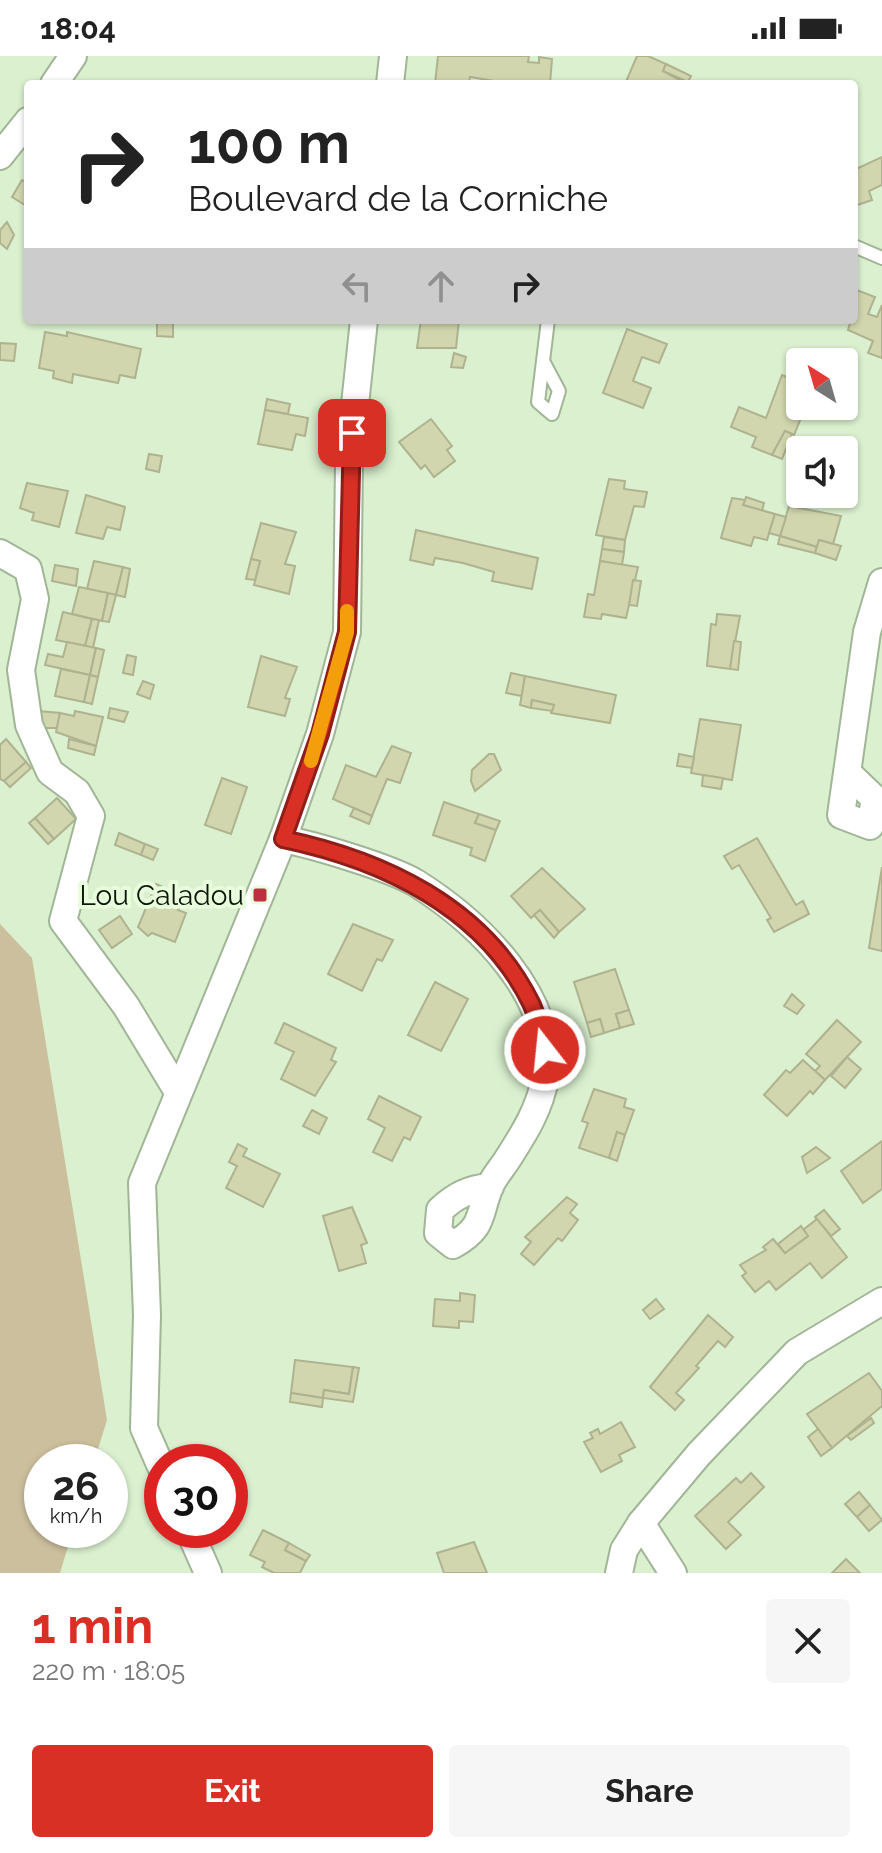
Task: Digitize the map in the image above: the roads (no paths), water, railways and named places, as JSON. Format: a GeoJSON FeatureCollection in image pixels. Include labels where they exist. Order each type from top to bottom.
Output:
{"type":"FeatureCollection","features":[{"type":"Feature","properties":{"kind":"street"},"geometry":{"type":"LineString","coordinates":[[57,80],[73,56]]}},
{"type":"Feature","properties":{"kind":"street"},"geometry":{"type":"LineString","coordinates":[[390,80],[393,56]]}},
{"type":"Feature","properties":{"kind":"street"},"geometry":{"type":"LineString","coordinates":[[0,156],[24,126]]}},
{"type":"Feature","properties":{"kind":"street"},"geometry":{"type":"LineString","coordinates":[[151,1444],[144,1428],[147,1315],[142,1183],[283,839],[320,734],[347,632],[349,461],[364,324]]}},
{"type":"Feature","properties":{"kind":"street"},"geometry":{"type":"LineString","coordinates":[[0,553],[28,569],[35,599],[12,656],[21,670],[29,725],[50,772],[77,792],[91,816],[63,921],[126,1006],[178,1092]]}},
{"type":"Feature","properties":{"kind":"street"},"geometry":{"type":"LineString","coordinates":[[847,772],[867,632],[882,582]]}},
{"type":"Feature","properties":{"kind":"street"},"geometry":{"type":"LineString","coordinates":[[283,839],[414,882],[480,931],[532,1004],[545,1050],[545,1078],[532,1120],[490,1187]]}},
{"type":"Feature","properties":{"kind":"street"},"geometry":{"type":"LineString","coordinates":[[619,1573],[624,1550],[641,1523],[699,1454],[797,1352],[882,1301]]}},
{"type":"Feature","properties":{"kind":"street"},"geometry":{"type":"LineString","coordinates":[[641,1523],[673,1573]]}},
{"type":"Feature","properties":{"kind":"street"},"geometry":{"type":"LineString","coordinates":[[197,1548],[208,1573]]}},
{"type":"Feature","properties":{"kind":"lane"},"geometry":{"type":"LineString","coordinates":[[858,248],[882,258]]}},
{"type":"Feature","properties":{"kind":"lane"},"geometry":{"type":"LineString","coordinates":[[543,361],[548,324]]}},
{"type":"Feature","properties":{"kind":"place","name":"Lou Caladou"},"geometry":{"type":"Point","coordinates":[260,895]}}]}
